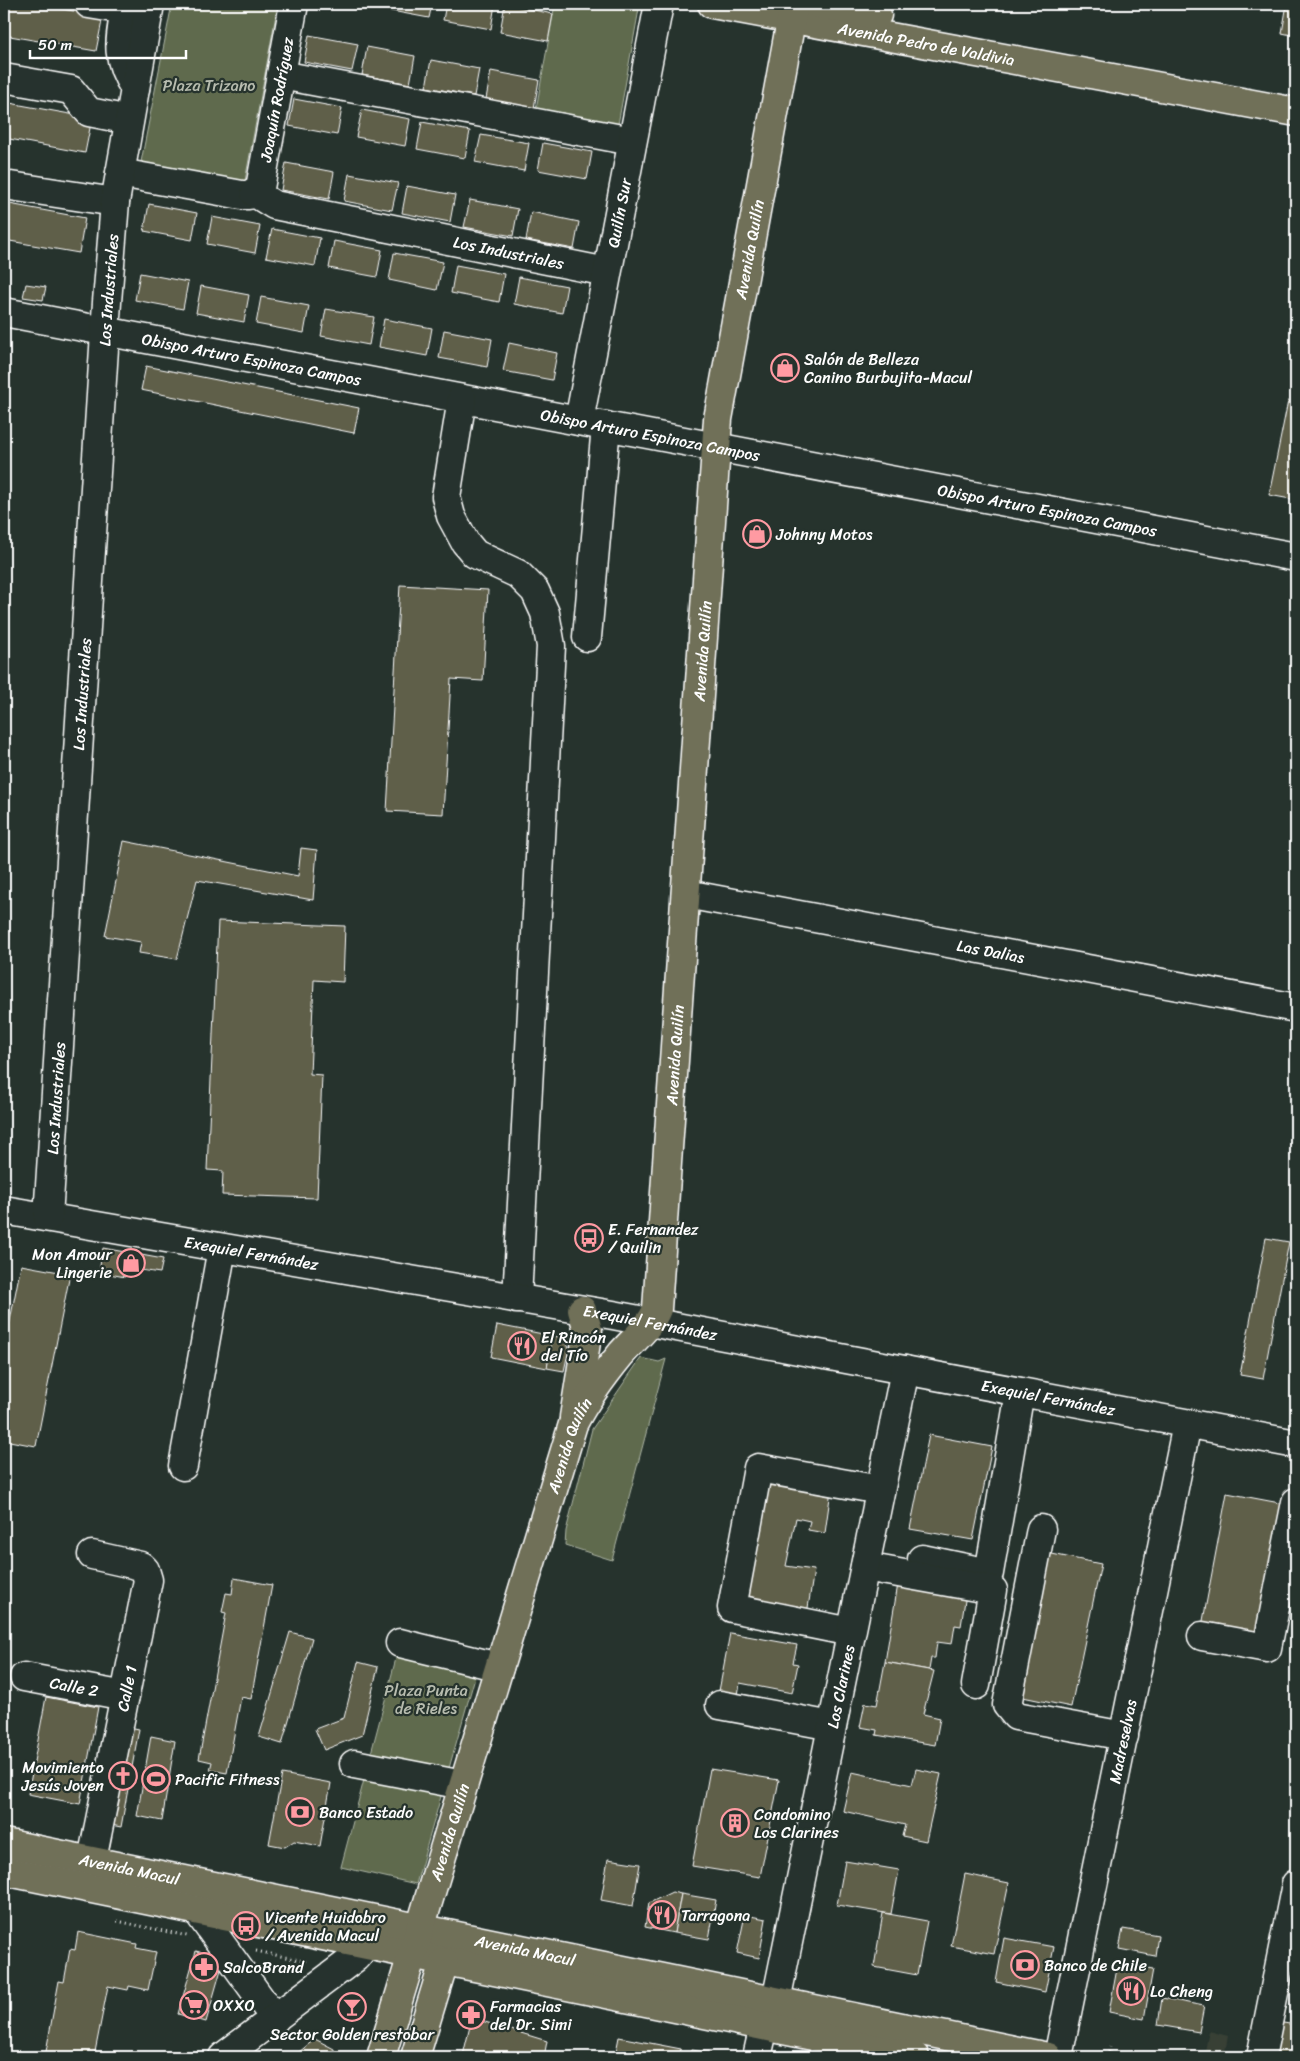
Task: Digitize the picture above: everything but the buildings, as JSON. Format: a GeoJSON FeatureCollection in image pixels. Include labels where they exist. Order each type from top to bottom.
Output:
{"type":"FeatureCollection","features":[{"type":"Feature","properties":{"kind":"main road","name":"Avenida Pedro de Valdivia"},"geometry":{"type":"LineString","coordinates":[[712,4],[793,11],[1112,77],[1296,112]]}},
{"type":"Feature","properties":{"kind":"main road","name":"Avenida Pedro de Valdivia"},"geometry":{"type":"LineString","coordinates":[[819,4],[1058,50],[1112,77]]}},
{"type":"Feature","properties":{"kind":"main road","name":"Avenida Quilín"},"geometry":{"type":"LineString","coordinates":[[381,2057],[573,1424],[582,1407],[606,1372],[651,1322],[657,1309],[716,447],[722,395],[793,11]]}},
{"type":"Feature","properties":{"kind":"main road"},"geometry":{"type":"LineString","coordinates":[[573,1424],[588,1330],[582,1310]]}},
{"type":"Feature","properties":{"kind":"main road","name":"Avenida Macul"},"geometry":{"type":"LineString","coordinates":[[4,1843],[1048,2057]]}},
{"type":"Feature","properties":{"kind":"main road","name":"Avenida Macul"},"geometry":{"type":"LineString","coordinates":[[4,1871],[764,2026],[825,2048],[915,2057]]}},
{"type":"Feature","properties":{"kind":"main road"},"geometry":{"type":"LineString","coordinates":[[415,2057],[444,1962]]}},
{"type":"Feature","properties":{"kind":"street"},"geometry":{"type":"LineString","coordinates":[[90,4],[134,6]]}},
{"type":"Feature","properties":{"kind":"street","name":"Joaquín Rodríguez"},"geometry":{"type":"LineString","coordinates":[[255,193],[260,188],[263,177],[294,4]]}},
{"type":"Feature","properties":{"kind":"street","name":"Quilín Sur"},"geometry":{"type":"LineString","coordinates":[[579,421],[659,4]]}},
{"type":"Feature","properties":{"kind":"street","name":"Los Industriales"},"geometry":{"type":"LineString","coordinates":[[48,1218],[105,331],[115,202],[134,88],[122,70],[120,57],[134,6]]}},
{"type":"Feature","properties":{"kind":"street"},"geometry":{"type":"LineString","coordinates":[[281,75],[632,141]]}},
{"type":"Feature","properties":{"kind":"street"},"geometry":{"type":"LineString","coordinates":[[4,78],[71,90],[89,112],[129,120]]}},
{"type":"Feature","properties":{"kind":"street","name":"Los Industriales"},"geometry":{"type":"LineString","coordinates":[[120,173],[242,195],[255,193],[274,205],[608,272]]}},
{"type":"Feature","properties":{"kind":"street"},"geometry":{"type":"LineString","coordinates":[[4,186],[115,202]]}},
{"type":"Feature","properties":{"kind":"street","name":"Obispo Arturo Espinoza Campos"},"geometry":{"type":"LineString","coordinates":[[4,312],[1296,557]]}},
{"type":"Feature","properties":{"kind":"street"},"geometry":{"type":"LineString","coordinates":[[462,399],[446,497],[451,516],[465,542],[475,554],[518,574],[534,591],[545,613],[551,646],[517,1299]]}},
{"type":"Feature","properties":{"kind":"street"},"geometry":{"type":"LineString","coordinates":[[587,637],[606,426]]}},
{"type":"Feature","properties":{"kind":"street","name":"Las Dalias"},"geometry":{"type":"LineString","coordinates":[[686,894],[1296,1008]]}},
{"type":"Feature","properties":{"kind":"street","name":"Exequiel Fernández"},"geometry":{"type":"LineString","coordinates":[[4,1210],[651,1322],[1296,1444]]}},
{"type":"Feature","properties":{"kind":"street"},"geometry":{"type":"LineString","coordinates":[[183,1466],[222,1248]]}},
{"type":"Feature","properties":{"kind":"street","name":"Los Clarines"},"geometry":{"type":"LineString","coordinates":[[776,2001],[905,1370]]}},
{"type":"Feature","properties":{"kind":"street"},"geometry":{"type":"LineString","coordinates":[[922,1559],[989,1573],[1020,1392]]}},
{"type":"Feature","properties":{"kind":"street","name":"Madreselvas"},"geometry":{"type":"LineString","coordinates":[[1058,2057],[1187,1424]]}},
{"type":"Feature","properties":{"kind":"street"},"geometry":{"type":"LineString","coordinates":[[851,1632],[732,1608],[758,1468],[880,1490]]}},
{"type":"Feature","properties":{"kind":"street"},"geometry":{"type":"LineString","coordinates":[[1202,1636],[1267,1648],[1296,1502]]}},
{"type":"Feature","properties":{"kind":"street"},"geometry":{"type":"LineString","coordinates":[[1041,1529],[1007,1705],[1016,1716],[1124,1736]]}},
{"type":"Feature","properties":{"kind":"street","name":"Calle 1"},"geometry":{"type":"LineString","coordinates":[[92,1555],[141,1566],[147,1575],[92,1860]]}},
{"type":"Feature","properties":{"kind":"street"},"geometry":{"type":"LineString","coordinates":[[865,1567],[993,1590],[976,1686]]}},
{"type":"Feature","properties":{"kind":"street"},"geometry":{"type":"LineString","coordinates":[[400,1643],[499,1667]]}},
{"type":"Feature","properties":{"kind":"street","name":"Calle 2"},"geometry":{"type":"LineString","coordinates":[[24,1676],[125,1696]]}},
{"type":"Feature","properties":{"kind":"street"},"geometry":{"type":"LineString","coordinates":[[720,1705],[832,1726]]}},
{"type":"Feature","properties":{"kind":"street"},"geometry":{"type":"LineString","coordinates":[[354,1764],[463,1785]]}},
{"type":"Feature","properties":{"kind":"street"},"geometry":{"type":"LineString","coordinates":[[1261,2057],[1296,1884]]}},
{"type":"Feature","properties":{"kind":"street"},"geometry":{"type":"LineString","coordinates":[[198,1912],[275,2019]]}},
{"type":"Feature","properties":{"kind":"street"},"geometry":{"type":"LineString","coordinates":[[223,2057],[341,1969],[367,1946],[384,1920]]}},
{"type":"Feature","properties":{"kind":"street"},"geometry":{"type":"LineString","coordinates":[[757,2057],[764,2026]]}},
{"type":"Feature","properties":{"kind":"path"},"geometry":{"type":"LineString","coordinates":[[108,1919],[295,1960]]}},
{"type":"Feature","properties":{"kind":"path"},"geometry":{"type":"LineString","coordinates":[[1108,2057],[1110,2047]]}},
{"type":"Feature","properties":{"kind":"shaded area"},"geometry":{"type":"Polygon","coordinates":[[[1209,2031],[1228,2036],[1224,2057],[1204,2056],[1209,2031]]]}},
{"type":"Feature","properties":{"kind":"green space","name":"Plaza Trizano"},"geometry":{"type":"Polygon","coordinates":[[[172,4],[278,4],[244,186],[140,167],[172,4]]]}},
{"type":"Feature","properties":{"kind":"green space"},"geometry":{"type":"Polygon","coordinates":[[[555,4],[634,4],[639,9],[617,130],[535,115],[555,4]]]}},
{"type":"Feature","properties":{"kind":"green space"},"geometry":{"type":"Polygon","coordinates":[[[641,1358],[659,1362],[666,1359],[612,1560],[565,1545],[566,1531],[592,1429],[641,1358]]]}},
{"type":"Feature","properties":{"kind":"green space","name":"Plaza Punta de Rieles"},"geometry":{"type":"Polygon","coordinates":[[[399,1647],[477,1670],[416,1884],[341,1867],[399,1647]]]}},
{"type":"Feature","properties":{"kind":"place","name":"Salón de Belleza Canino Burbujita-Macul"},"geometry":{"type":"Point","coordinates":[785,368]}},
{"type":"Feature","properties":{"kind":"place","name":"Johnny Motos"},"geometry":{"type":"Point","coordinates":[757,534]}},
{"type":"Feature","properties":{"kind":"place","name":"E. Fernandez / Quilin"},"geometry":{"type":"Point","coordinates":[589,1238]}},
{"type":"Feature","properties":{"kind":"place","name":"Mon Amour Lingerie"},"geometry":{"type":"Point","coordinates":[131,1263]}},
{"type":"Feature","properties":{"kind":"place","name":"El Rincón del Tío"},"geometry":{"type":"Point","coordinates":[522,1346]}},
{"type":"Feature","properties":{"kind":"place","name":"Movimiento Jesús Joven"},"geometry":{"type":"Point","coordinates":[123,1776]}},
{"type":"Feature","properties":{"kind":"place","name":"Pacific Fitness"},"geometry":{"type":"Point","coordinates":[156,1779]}},
{"type":"Feature","properties":{"kind":"place","name":"Banco Estado"},"geometry":{"type":"Point","coordinates":[300,1812]}},
{"type":"Feature","properties":{"kind":"place","name":"Condomino Los Clarines"},"geometry":{"type":"Point","coordinates":[735,1823]}},
{"type":"Feature","properties":{"kind":"place","name":"Tarragona"},"geometry":{"type":"Point","coordinates":[662,1915]}},
{"type":"Feature","properties":{"kind":"place","name":"Vicente Huidobro / Avenida Macul"},"geometry":{"type":"Point","coordinates":[246,1926]}},
{"type":"Feature","properties":{"kind":"place","name":"Banco de Chile"},"geometry":{"type":"Point","coordinates":[1025,1965]}},
{"type":"Feature","properties":{"kind":"place","name":"SalcoBrand"},"geometry":{"type":"Point","coordinates":[204,1967]}},
{"type":"Feature","properties":{"kind":"place","name":"Lo Cheng"},"geometry":{"type":"Point","coordinates":[1131,1991]}},
{"type":"Feature","properties":{"kind":"place","name":"OXXO"},"geometry":{"type":"Point","coordinates":[194,2005]}},
{"type":"Feature","properties":{"kind":"place","name":"Sector Golden restobar"},"geometry":{"type":"Point","coordinates":[352,2007]}},
{"type":"Feature","properties":{"kind":"place","name":"Farmacias del Dr. Simi"},"geometry":{"type":"Point","coordinates":[471,2015]}}]}
